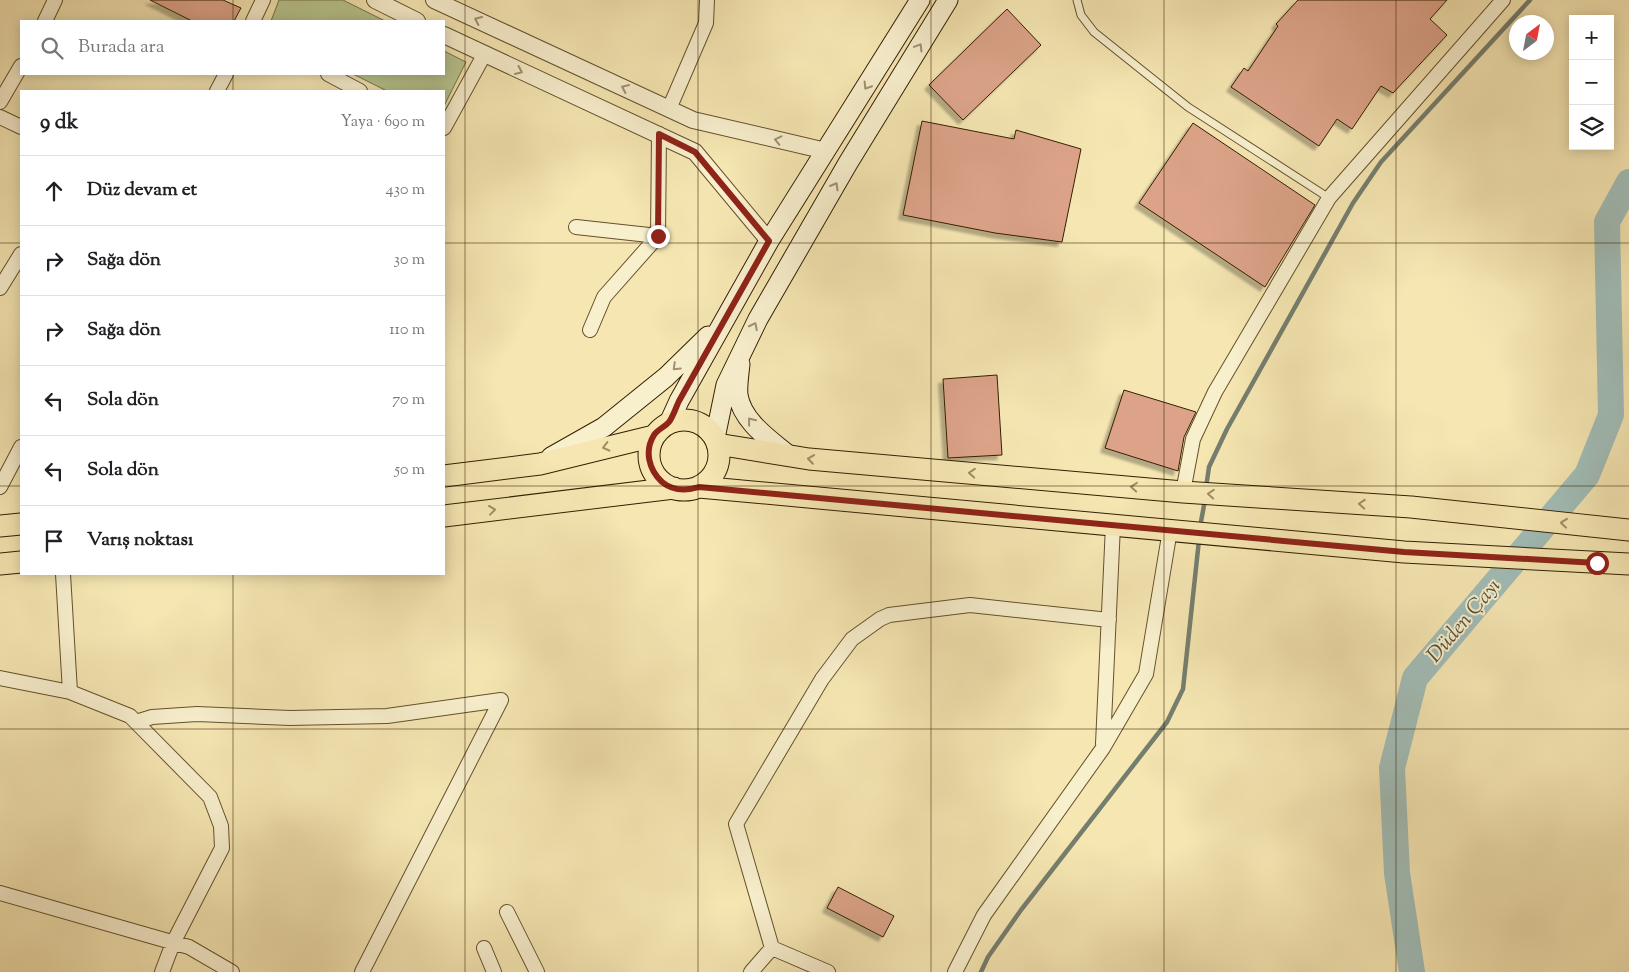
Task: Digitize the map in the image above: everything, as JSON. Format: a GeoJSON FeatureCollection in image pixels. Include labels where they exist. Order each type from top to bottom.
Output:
{"type":"FeatureCollection","features":[{"type":"Feature","properties":{"kind":"main road"},"geometry":{"type":"LineString","coordinates":[[674,488],[656,476],[648,457],[661,429],[769,241],[920,0]]}},
{"type":"Feature","properties":{"kind":"main road"},"geometry":{"type":"LineString","coordinates":[[445,516],[674,488],[691,490],[708,480],[715,471],[719,460],[716,441],[726,385],[740,352],[843,172],[948,0]]}},
{"type":"Feature","properties":{"kind":"main road"},"geometry":{"type":"LineString","coordinates":[[540,464],[604,427],[666,377],[724,321]]}},
{"type":"Feature","properties":{"kind":"main road"},"geometry":{"type":"LineString","coordinates":[[740,352],[738,396],[747,416],[762,434],[787,454]]}},
{"type":"Feature","properties":{"kind":"main road"},"geometry":{"type":"LineString","coordinates":[[445,476],[540,464],[690,420],[700,423],[716,441],[809,459],[1183,492],[1410,507],[1621,529]]}},
{"type":"Feature","properties":{"kind":"main road"},"geometry":{"type":"LineString","coordinates":[[699,487],[1404,552],[1629,564]]}},
{"type":"Feature","properties":{"kind":"main road"},"geometry":{"type":"LineString","coordinates":[[0,526],[20,524]]}},
{"type":"Feature","properties":{"kind":"main road"},"geometry":{"type":"LineString","coordinates":[[0,564],[20,562]]}},
{"type":"Feature","properties":{"kind":"street"},"geometry":{"type":"LineString","coordinates":[[45,20],[55,0]]}},
{"type":"Feature","properties":{"kind":"street"},"geometry":{"type":"LineString","coordinates":[[253,20],[263,0]]}},
{"type":"Feature","properties":{"kind":"street"},"geometry":{"type":"LineString","coordinates":[[375,0],[415,20]]}},
{"type":"Feature","properties":{"kind":"street"},"geometry":{"type":"LineString","coordinates":[[669,108],[706,24],[707,0]]}},
{"type":"Feature","properties":{"kind":"street"},"geometry":{"type":"LineString","coordinates":[[1183,492],[1193,439],[1215,392],[1329,198],[1503,0]]}},
{"type":"Feature","properties":{"kind":"street"},"geometry":{"type":"LineString","coordinates":[[437,1],[693,120],[826,151]]}},
{"type":"Feature","properties":{"kind":"street"},"geometry":{"type":"LineString","coordinates":[[445,36],[695,152],[769,241]]}},
{"type":"Feature","properties":{"kind":"street"},"geometry":{"type":"LineString","coordinates":[[445,126],[484,55]]}},
{"type":"Feature","properties":{"kind":"street"},"geometry":{"type":"LineString","coordinates":[[0,102],[20,68]]}},
{"type":"Feature","properties":{"kind":"street"},"geometry":{"type":"LineString","coordinates":[[218,90],[225,75]]}},
{"type":"Feature","properties":{"kind":"street"},"geometry":{"type":"LineString","coordinates":[[330,75],[358,90]]}},
{"type":"Feature","properties":{"kind":"street"},"geometry":{"type":"LineString","coordinates":[[0,117],[20,127]]}},
{"type":"Feature","properties":{"kind":"street"},"geometry":{"type":"LineString","coordinates":[[590,330],[604,297],[658,236],[659,134]]}},
{"type":"Feature","properties":{"kind":"street"},"geometry":{"type":"LineString","coordinates":[[576,227],[658,236]]}},
{"type":"Feature","properties":{"kind":"street"},"geometry":{"type":"LineString","coordinates":[[0,288],[20,256]]}},
{"type":"Feature","properties":{"kind":"street"},"geometry":{"type":"LineString","coordinates":[[0,487],[20,449]]}},
{"type":"Feature","properties":{"kind":"street"},"geometry":{"type":"LineString","coordinates":[[1103,748],[1113,525]]}},
{"type":"Feature","properties":{"kind":"street"},"geometry":{"type":"LineString","coordinates":[[955,972],[984,915],[1103,748],[1146,674],[1170,530]]}},
{"type":"Feature","properties":{"kind":"street"},"geometry":{"type":"LineString","coordinates":[[63,575],[70,692]]}},
{"type":"Feature","properties":{"kind":"street"},"geometry":{"type":"LineString","coordinates":[[772,948],[736,824],[822,680],[852,639],[872,623],[888,615],[970,605],[1109,620]]}},
{"type":"Feature","properties":{"kind":"street"},"geometry":{"type":"LineString","coordinates":[[0,678],[70,692],[130,716],[210,798],[221,826],[222,848],[173,943],[162,972]]}},
{"type":"Feature","properties":{"kind":"street"},"geometry":{"type":"LineString","coordinates":[[136,722],[152,717],[198,714],[290,718],[387,716],[501,700],[362,972]]}},
{"type":"Feature","properties":{"kind":"street"},"geometry":{"type":"LineString","coordinates":[[0,893],[188,948],[232,972]]}},
{"type":"Feature","properties":{"kind":"street"},"geometry":{"type":"LineString","coordinates":[[507,912],[537,972]]}},
{"type":"Feature","properties":{"kind":"street"},"geometry":{"type":"LineString","coordinates":[[484,948],[494,972]]}},
{"type":"Feature","properties":{"kind":"street"},"geometry":{"type":"LineString","coordinates":[[751,972],[772,948]]}},
{"type":"Feature","properties":{"kind":"street"},"geometry":{"type":"LineString","coordinates":[[772,948],[828,972]]}},
{"type":"Feature","properties":{"kind":"lane"},"geometry":{"type":"LineString","coordinates":[[1077,0],[1081,15],[1094,32],[1188,107],[1329,198]]}},
{"type":"Feature","properties":{"kind":"green space"},"geometry":{"type":"Polygon","coordinates":[[[279,0],[343,0],[383,20],[271,20],[279,0]]]}},
{"type":"Feature","properties":{"kind":"green space"},"geometry":{"type":"Polygon","coordinates":[[[445,52],[466,62],[445,104],[445,90],[385,90],[355,75],[445,75],[445,52]]]}},
{"type":"Feature","properties":{"kind":"building"},"geometry":{"type":"Polygon","coordinates":[[[150,0],[223,0],[241,8],[235,20],[190,20],[150,0]]]}},
{"type":"Feature","properties":{"kind":"building"},"geometry":{"type":"Polygon","coordinates":[[[1298,0],[1447,0],[1430,19],[1447,35],[1393,93],[1381,86],[1352,129],[1337,119],[1319,146],[1231,87],[1244,68],[1248,71],[1278,26],[1276,24],[1298,0]]]}},
{"type":"Feature","properties":{"kind":"building"},"geometry":{"type":"Polygon","coordinates":[[[1007,9],[1041,45],[963,120],[929,85],[1007,9]]]}},
{"type":"Feature","properties":{"kind":"building"},"geometry":{"type":"Polygon","coordinates":[[[922,121],[1014,139],[1016,130],[1081,149],[1062,242],[995,233],[903,215],[922,121]]]}},
{"type":"Feature","properties":{"kind":"building"},"geometry":{"type":"Polygon","coordinates":[[[1193,123],[1315,205],[1265,287],[1139,203],[1193,123]]]}},
{"type":"Feature","properties":{"kind":"building"},"geometry":{"type":"Polygon","coordinates":[[[997,375],[1002,455],[948,458],[943,379],[997,375]]]}},
{"type":"Feature","properties":{"kind":"building"},"geometry":{"type":"Polygon","coordinates":[[[1124,390],[1196,412],[1184,437],[1178,471],[1105,448],[1124,390]]]}},
{"type":"Feature","properties":{"kind":"building"},"geometry":{"type":"Polygon","coordinates":[[[838,887],[894,916],[883,937],[827,908],[838,887]]]}},
{"type":"Feature","properties":{"kind":"waterway"},"geometry":{"type":"LineString","coordinates":[[1206,488],[1209,467],[1227,429],[1353,203],[1381,162],[1530,0]]}},
{"type":"Feature","properties":{"kind":"waterway","name":"Düden Çayı"},"geometry":{"type":"LineString","coordinates":[[1412,972],[1397,873],[1392,768],[1415,678],[1587,475],[1611,415],[1607,222],[1629,182]]}},
{"type":"Feature","properties":{"kind":"waterway"},"geometry":{"type":"LineString","coordinates":[[1200,527],[1205,500]]}},
{"type":"Feature","properties":{"kind":"waterway"},"geometry":{"type":"LineString","coordinates":[[981,972],[988,957],[1021,910],[1167,722],[1183,689],[1199,540]]}},
{"type":"Feature","properties":{"kind":"route"},"geometry":{"type":"LineString","coordinates":[[658,236],[659,134],[695,152],[769,241],[679,401],[669,423],[660,428],[650,446],[648,457],[656,476],[664,484],[674,488],[691,490],[699,487],[1404,552],[1597,563]]}}]}
